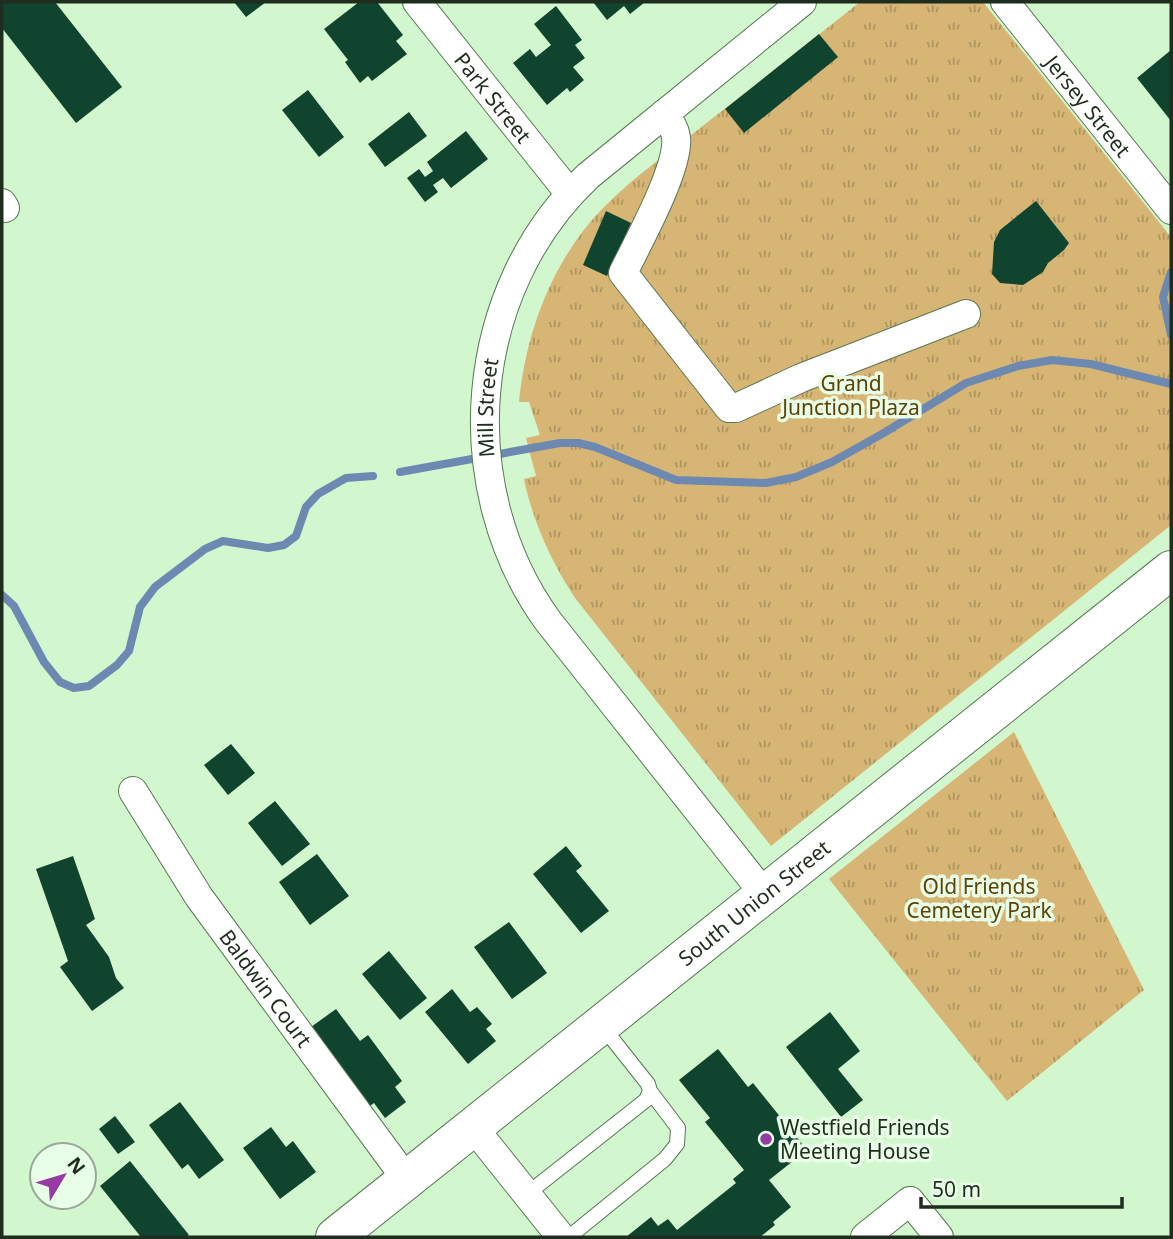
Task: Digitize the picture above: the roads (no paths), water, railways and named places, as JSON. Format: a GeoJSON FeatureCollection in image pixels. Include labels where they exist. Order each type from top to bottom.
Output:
{"type":"FeatureCollection","features":[{"type":"Feature","properties":{"kind":"street","name":"Park Street"},"geometry":{"type":"LineString","coordinates":[[417,2],[570,194]]}},
{"type":"Feature","properties":{"kind":"street","name":"Mill Street"},"geometry":{"type":"LineString","coordinates":[[765,895],[541,611],[525,585],[510,552],[493,499],[485,444],[486,386],[498,325],[512,286],[539,236],[570,194],[802,2]]}},
{"type":"Feature","properties":{"kind":"street","name":"Jersey Street"},"geometry":{"type":"LineString","coordinates":[[1005,2],[1171,210]]}},
{"type":"Feature","properties":{"kind":"street"},"geometry":{"type":"LineString","coordinates":[[664,114],[676,137],[673,161],[623,274],[729,408],[736,408],[801,378],[966,314]]}},
{"type":"Feature","properties":{"kind":"street","name":"South Union Street"},"geometry":{"type":"LineString","coordinates":[[335,1237],[1171,570]]}},
{"type":"Feature","properties":{"kind":"street","name":"Baldwin Court"},"geometry":{"type":"LineString","coordinates":[[133,791],[199,897],[407,1180]]}},
{"type":"Feature","properties":{"kind":"street"},"geometry":{"type":"LineString","coordinates":[[473,1127],[561,1237]]}},
{"type":"Feature","properties":{"kind":"street"},"geometry":{"type":"LineString","coordinates":[[865,1237],[910,1201],[939,1237]]}},
{"type":"Feature","properties":{"kind":"lane"},"geometry":{"type":"LineString","coordinates":[[569,1237],[665,1159],[677,1144],[678,1128],[650,1091],[648,1084],[602,1026]]}},
{"type":"Feature","properties":{"kind":"lane"},"geometry":{"type":"LineString","coordinates":[[527,1194],[646,1100],[650,1091]]}},
{"type":"Feature","properties":{"kind":"waterway"},"geometry":{"type":"LineString","coordinates":[[1171,272],[1163,297],[1171,335]]}},
{"type":"Feature","properties":{"kind":"waterway"},"geometry":{"type":"LineString","coordinates":[[400,472],[560,443],[578,443],[595,447],[676,480],[766,483],[796,477],[832,462],[966,383],[1018,366],[1052,360],[1091,364],[1171,384]]}},
{"type":"Feature","properties":{"kind":"waterway"},"geometry":{"type":"LineString","coordinates":[[2,595],[14,606],[44,662],[60,682],[74,688],[89,686],[117,665],[129,651],[140,607],[155,587],[205,549],[223,541],[268,548],[284,545],[296,536],[306,507],[318,494],[346,478],[373,476]]}},
{"type":"Feature","properties":{"kind":"place","name":"Westfield Friends Meeting House"},"geometry":{"type":"Point","coordinates":[766,1139]}},
{"type":"Feature","properties":{"kind":"park label","name":"Grand Junction Plaza"},"geometry":{"type":"Point","coordinates":[851,395]}},
{"type":"Feature","properties":{"kind":"park label","name":"Old Friends Cemetery Park"},"geometry":{"type":"Point","coordinates":[979,898]}}]}
